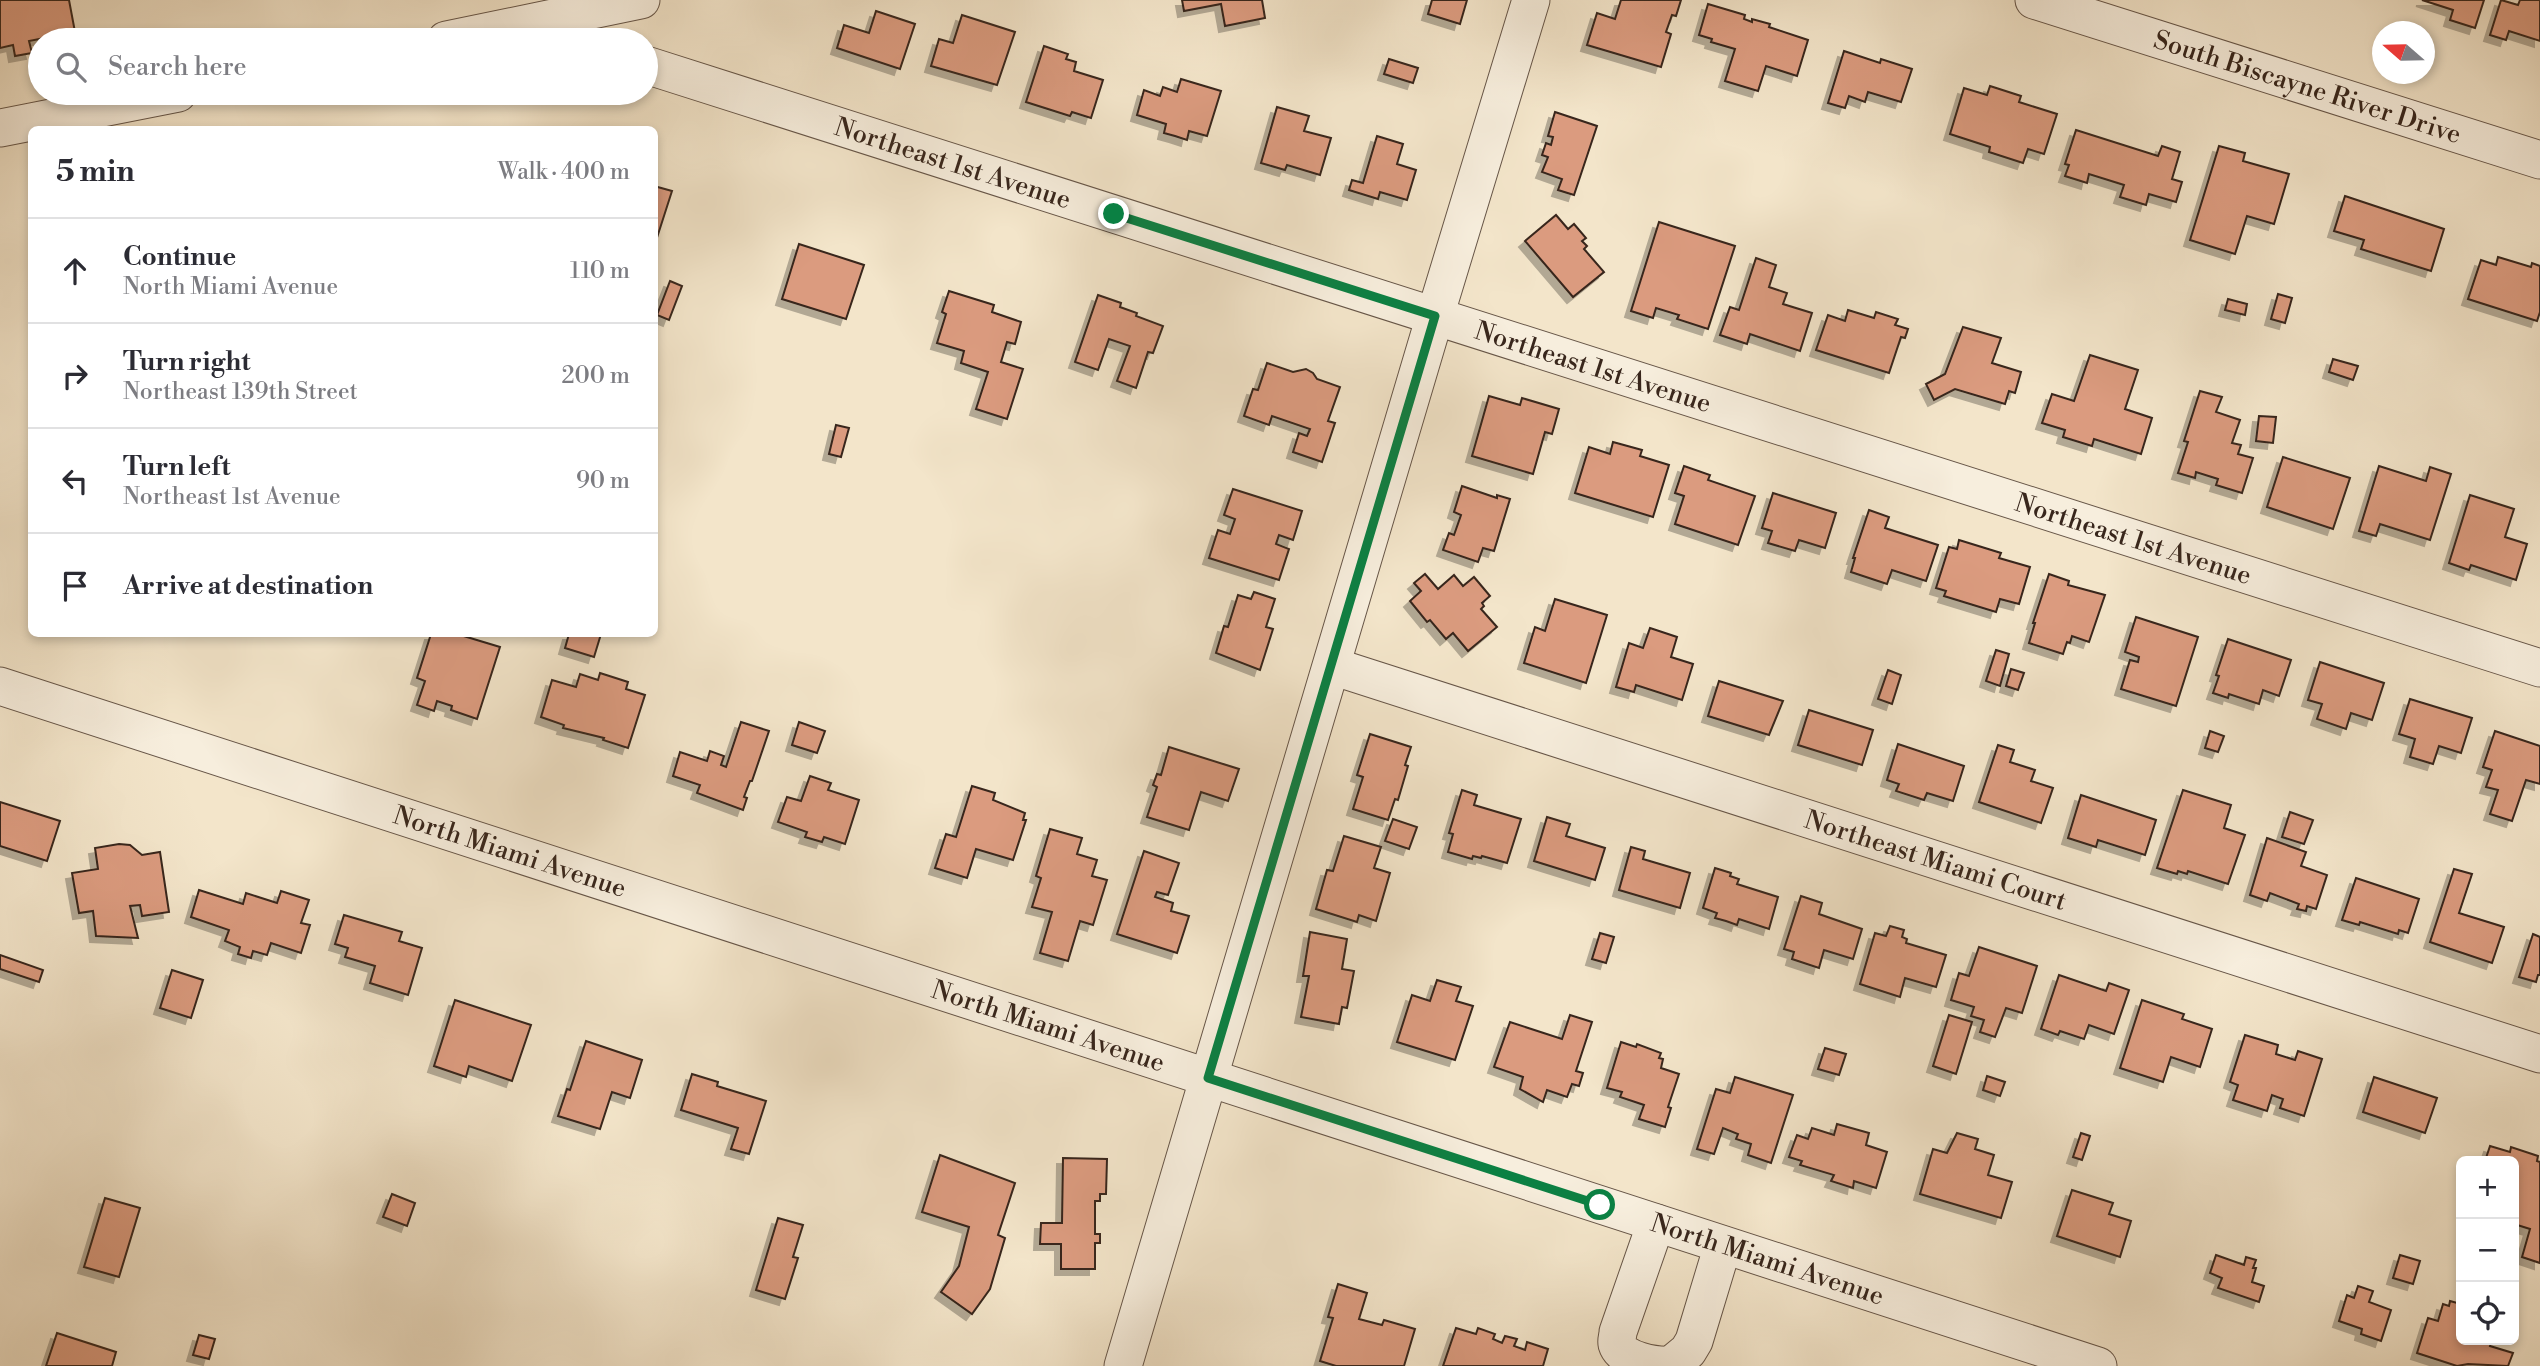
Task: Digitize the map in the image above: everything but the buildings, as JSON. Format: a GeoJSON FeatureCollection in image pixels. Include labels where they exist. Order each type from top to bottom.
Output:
{"type":"FeatureCollection","features":[{"type":"Feature","properties":{"kind":"street"},"geometry":{"type":"LineString","coordinates":[[506,28],[641,0]]}},
{"type":"Feature","properties":{"kind":"street"},"geometry":{"type":"LineString","coordinates":[[1123,1366],[1531,0]]}},
{"type":"Feature","properties":{"kind":"street","name":"South Biscayne River Drive"},"geometry":{"type":"LineString","coordinates":[[2034,0],[2540,160]]}},
{"type":"Feature","properties":{"kind":"street"},"geometry":{"type":"LineString","coordinates":[[521,25],[530,28]]}},
{"type":"Feature","properties":{"kind":"street","name":"Northeast 1st Avenue"},"geometry":{"type":"LineString","coordinates":[[658,69],[2540,668]]}},
{"type":"Feature","properties":{"kind":"street"},"geometry":{"type":"LineString","coordinates":[[0,128],[117,105]]}},
{"type":"Feature","properties":{"kind":"street","name":"Northeast Miami Court"},"geometry":{"type":"LineString","coordinates":[[1332,666],[2540,1054]]}},
{"type":"Feature","properties":{"kind":"street","name":"North Miami Avenue"},"geometry":{"type":"LineString","coordinates":[[0,686],[2098,1366]]}},
{"type":"Feature","properties":{"kind":"street"},"geometry":{"type":"LineString","coordinates":[[1656,1223],[1618,1332],[1617,1344],[1622,1352],[1649,1364],[1671,1365],[1688,1351],[1723,1245]]}},
{"type":"Feature","properties":{"kind":"route"},"geometry":{"type":"LineString","coordinates":[[1114,214],[1435,316],[1208,1078],[1600,1205]]}}]}
